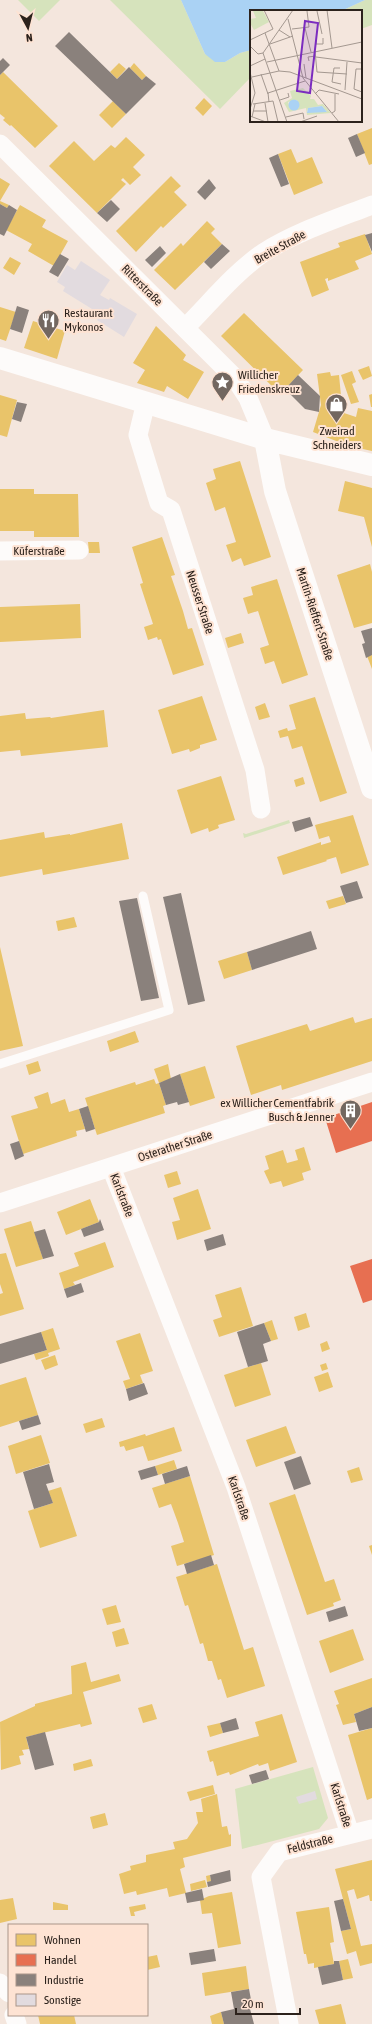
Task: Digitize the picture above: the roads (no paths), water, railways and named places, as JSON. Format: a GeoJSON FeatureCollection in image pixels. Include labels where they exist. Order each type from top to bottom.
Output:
{"type":"FeatureCollection","features":[{"type":"Feature","properties":{"kind":"street","name":"Ritterstraße"},"geometry":{"type":"LineString","coordinates":[[0,144],[185,328],[242,388],[256,413],[266,439]]}},
{"type":"Feature","properties":{"kind":"street","name":"Breite Straße"},"geometry":{"type":"LineString","coordinates":[[185,328],[246,266],[263,254],[306,232],[372,205]]}},
{"type":"Feature","properties":{"kind":"street"},"geometry":{"type":"LineString","coordinates":[[0,358],[266,439],[372,465]]}},
{"type":"Feature","properties":{"kind":"street","name":"Neusser Straße"},"geometry":{"type":"LineString","coordinates":[[146,402],[138,430],[140,445],[159,503],[171,510],[254,770],[261,809]]}},
{"type":"Feature","properties":{"kind":"street","name":"Martin-Rieffert-Straße"},"geometry":{"type":"LineString","coordinates":[[266,439],[275,491],[372,788]]}},
{"type":"Feature","properties":{"kind":"street","name":"Küferstraße"},"geometry":{"type":"LineString","coordinates":[[0,551],[79,550]]}},
{"type":"Feature","properties":{"kind":"street","name":"Osterather Straße"},"geometry":{"type":"LineString","coordinates":[[0,1203],[372,1082]]}},
{"type":"Feature","properties":{"kind":"street","name":"Karlstraße"},"geometry":{"type":"LineString","coordinates":[[111,1167],[236,1487],[350,1834]]}},
{"type":"Feature","properties":{"kind":"street","name":"Feldstraße"},"geometry":{"type":"LineString","coordinates":[[288,2024],[261,1877],[278,1852],[372,1829]]}},
{"type":"Feature","properties":{"kind":"street"},"geometry":{"type":"LineString","coordinates":[[0,1983],[8,1992]]}},
{"type":"Feature","properties":{"kind":"lane"},"geometry":{"type":"LineString","coordinates":[[0,1064],[169,1010],[143,896]]}},
{"type":"Feature","properties":{"kind":"water"},"geometry":{"type":"Polygon","coordinates":[[[181,0],[365,0],[343,10],[250,10],[250,50],[240,53],[225,62],[215,62],[205,54],[181,0]]]}},
{"type":"Feature","properties":{"kind":"place","name":"Restaurant Mykonos"},"geometry":{"type":"Point","coordinates":[49,340]}},
{"type":"Feature","properties":{"kind":"place","name":"Willicher Friedenskreuz"},"geometry":{"type":"Point","coordinates":[222,402]}},
{"type":"Feature","properties":{"kind":"place","name":"Zweirad Schneiders"},"geometry":{"type":"Point","coordinates":[337,424]}},
{"type":"Feature","properties":{"kind":"place","name":"ex Willicher Cementfabrik Busch & Jenner"},"geometry":{"type":"Point","coordinates":[350,1130]}}]}
